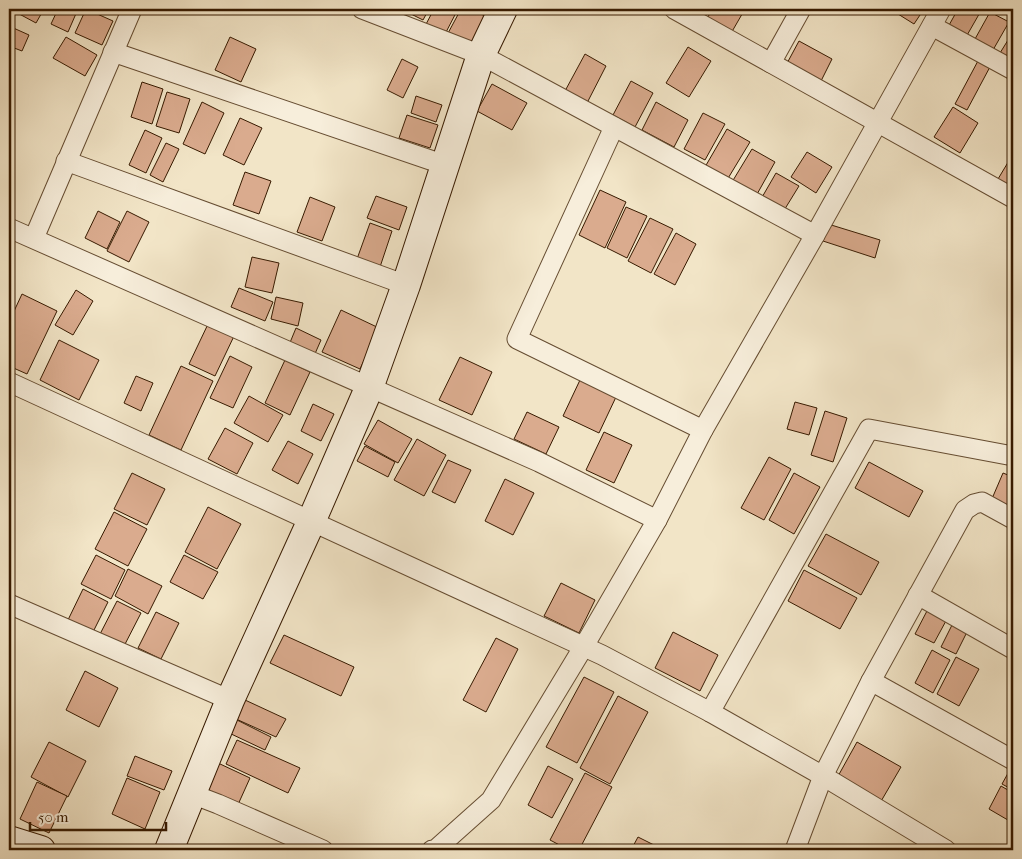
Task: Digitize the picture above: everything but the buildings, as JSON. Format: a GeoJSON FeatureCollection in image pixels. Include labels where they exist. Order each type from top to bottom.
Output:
{"type":"FeatureCollection","features":[{"type":"Feature","properties":{"kind":"street"},"geometry":{"type":"LineString","coordinates":[[34,238],[132,9]]}},
{"type":"Feature","properties":{"kind":"street"},"geometry":{"type":"LineString","coordinates":[[363,9],[481,55],[815,235]]}},
{"type":"Feature","properties":{"kind":"street"},"geometry":{"type":"LineString","coordinates":[[169,850],[230,700],[311,522],[369,388],[406,285],[481,55],[503,9]]}},
{"type":"Feature","properties":{"kind":"street"},"geometry":{"type":"LineString","coordinates":[[674,9],[1013,198]]}},
{"type":"Feature","properties":{"kind":"street"},"geometry":{"type":"LineString","coordinates":[[771,63],[801,9]]}},
{"type":"Feature","properties":{"kind":"street"},"geometry":{"type":"LineString","coordinates":[[432,850],[491,800],[657,520],[704,430],[941,9]]}},
{"type":"Feature","properties":{"kind":"street"},"geometry":{"type":"LineString","coordinates":[[932,26],[1013,70]]}},
{"type":"Feature","properties":{"kind":"street"},"geometry":{"type":"LineString","coordinates":[[113,52],[445,165]]}},
{"type":"Feature","properties":{"kind":"street"},"geometry":{"type":"LineString","coordinates":[[614,127],[517,339],[704,430]]}},
{"type":"Feature","properties":{"kind":"street"},"geometry":{"type":"LineString","coordinates":[[66,161],[406,285]]}},
{"type":"Feature","properties":{"kind":"street"},"geometry":{"type":"LineString","coordinates":[[9,228],[539,462],[657,520]]}},
{"type":"Feature","properties":{"kind":"street"},"geometry":{"type":"LineString","coordinates":[[9,382],[584,646],[710,712],[823,776],[946,850]]}},
{"type":"Feature","properties":{"kind":"street"},"geometry":{"type":"LineString","coordinates":[[710,712],[869,428],[1013,456]]}},
{"type":"Feature","properties":{"kind":"street"},"geometry":{"type":"LineString","coordinates":[[795,850],[823,776],[871,681],[965,510],[974,504],[982,502],[1013,519]]}},
{"type":"Feature","properties":{"kind":"street"},"geometry":{"type":"LineString","coordinates":[[918,595],[1013,649]]}},
{"type":"Feature","properties":{"kind":"street"},"geometry":{"type":"LineString","coordinates":[[9,604],[230,700]]}},
{"type":"Feature","properties":{"kind":"street"},"geometry":{"type":"LineString","coordinates":[[871,681],[1013,760]]}},
{"type":"Feature","properties":{"kind":"street"},"geometry":{"type":"LineString","coordinates":[[192,794],[323,850]]}},
{"type":"Feature","properties":{"kind":"street"},"geometry":{"type":"LineString","coordinates":[[9,840],[41,850]]}}]}
